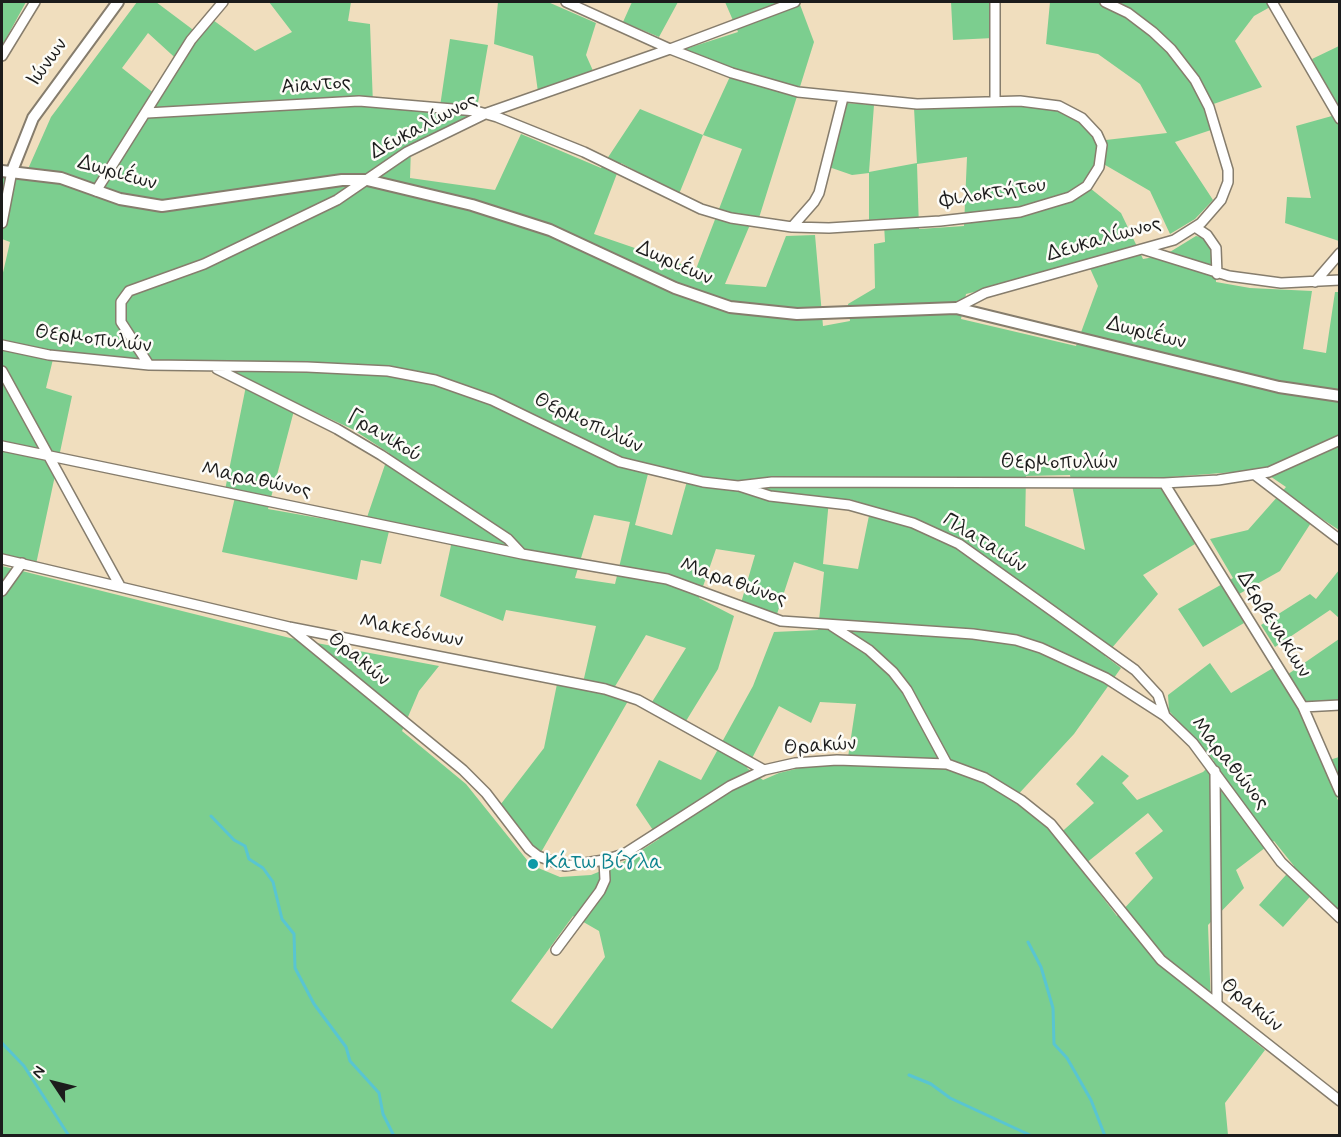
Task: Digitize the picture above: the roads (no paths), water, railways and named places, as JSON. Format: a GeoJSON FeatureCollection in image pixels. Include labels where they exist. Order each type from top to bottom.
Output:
{"type":"FeatureCollection","features":[{"type":"Feature","properties":{"kind":"street"},"geometry":{"type":"LineString","coordinates":[[2,57],[35,2]]}},
{"type":"Feature","properties":{"kind":"street","name":"Ιώνων"},"geometry":{"type":"LineString","coordinates":[[2,223],[7,171],[33,118],[118,2]]}},
{"type":"Feature","properties":{"kind":"street"},"geometry":{"type":"LineString","coordinates":[[96,191],[191,40],[223,2]]}},
{"type":"Feature","properties":{"kind":"street","name":"Φιλοκτήτου"},"geometry":{"type":"LineString","coordinates":[[487,113],[609,164],[701,209],[745,221],[792,228],[840,228],[995,216],[1058,202],[1079,191],[1091,181],[1099,167],[1102,145],[1093,128],[1083,118],[1050,103],[995,101],[917,104],[798,92],[753,80],[670,49],[566,2]]}},
{"type":"Feature","properties":{"kind":"street","name":"Δευκαλίωνος"},"geometry":{"type":"LineString","coordinates":[[149,365],[121,322],[120,306],[129,291],[204,264],[337,200],[407,152],[487,113],[670,49],[795,2]]}},
{"type":"Feature","properties":{"kind":"street"},"geometry":{"type":"LineString","coordinates":[[995,2],[995,101]]}},
{"type":"Feature","properties":{"kind":"street","name":"Δευκαλίωνος"},"geometry":{"type":"LineString","coordinates":[[956,308],[985,293],[1174,240],[1195,227],[1218,206],[1228,182],[1228,170],[1209,107],[1192,75],[1170,49],[1135,18],[1105,2]]}},
{"type":"Feature","properties":{"kind":"street"},"geometry":{"type":"LineString","coordinates":[[1273,2],[1340,119]]}},
{"type":"Feature","properties":{"kind":"street"},"geometry":{"type":"LineString","coordinates":[[792,228],[819,193],[843,98]]}},
{"type":"Feature","properties":{"kind":"street","name":"Aiαντος"},"geometry":{"type":"LineString","coordinates":[[147,113],[359,101],[419,104],[487,113]]}},
{"type":"Feature","properties":{"kind":"street","name":"Δωριέων"},"geometry":{"type":"LineString","coordinates":[[7,171],[61,178],[129,202],[168,206],[349,179],[367,180],[482,208],[550,230],[675,288],[730,307],[796,314],[956,308],[1287,388],[1340,396]]}},
{"type":"Feature","properties":{"kind":"street"},"geometry":{"type":"LineString","coordinates":[[1195,227],[1207,235],[1216,248],[1217,274]]}},
{"type":"Feature","properties":{"kind":"street"},"geometry":{"type":"LineString","coordinates":[[1140,248],[1217,274],[1269,282],[1340,280]]}},
{"type":"Feature","properties":{"kind":"street"},"geometry":{"type":"LineString","coordinates":[[1315,282],[1340,253]]}},
{"type":"Feature","properties":{"kind":"street","name":"Θερμοπυλών"},"geometry":{"type":"LineString","coordinates":[[2,345],[49,355],[149,365],[216,368],[319,367],[388,371],[435,380],[492,400],[620,462],[703,482],[738,486],[772,482],[1164,483],[1255,475],[1340,440]]}},
{"type":"Feature","properties":{"kind":"street","name":"Γρανικού"},"geometry":{"type":"LineString","coordinates":[[216,368],[337,429],[372,450],[508,539],[522,554]]}},
{"type":"Feature","properties":{"kind":"street"},"geometry":{"type":"LineString","coordinates":[[2,371],[120,586]]}},
{"type":"Feature","properties":{"kind":"street","name":"Μαραθώνος"},"geometry":{"type":"LineString","coordinates":[[2,446],[522,554],[667,579],[767,618],[830,625],[973,634],[1028,644],[1106,678],[1165,716],[1193,743],[1281,862],[1340,918]]}},
{"type":"Feature","properties":{"kind":"street"},"geometry":{"type":"LineString","coordinates":[[1255,475],[1340,540]]}},
{"type":"Feature","properties":{"kind":"street","name":"Δερβενακίων"},"geometry":{"type":"LineString","coordinates":[[1164,483],[1303,707],[1340,792]]}},
{"type":"Feature","properties":{"kind":"street","name":"Πλαταιών"},"geometry":{"type":"LineString","coordinates":[[738,486],[770,496],[849,505],[913,523],[959,544],[1135,670],[1158,695],[1165,716]]}},
{"type":"Feature","properties":{"kind":"street","name":"Μακεδόνων"},"geometry":{"type":"LineString","coordinates":[[2,559],[289,627],[605,689],[638,700],[764,770]]}},
{"type":"Feature","properties":{"kind":"street"},"geometry":{"type":"LineString","coordinates":[[2,591],[22,563]]}},
{"type":"Feature","properties":{"kind":"street"},"geometry":{"type":"LineString","coordinates":[[830,625],[869,650],[893,672],[907,690],[948,764]]}},
{"type":"Feature","properties":{"kind":"street","name":"Θρακών"},"geometry":{"type":"LineString","coordinates":[[289,627],[463,770],[486,793],[529,849],[538,856],[565,866],[604,860],[624,854],[730,786],[764,770],[806,761],[948,764],[1004,788],[1037,811],[1079,856],[1150,949],[1340,1101]]}},
{"type":"Feature","properties":{"kind":"street"},"geometry":{"type":"LineString","coordinates":[[1303,707],[1340,705]]}},
{"type":"Feature","properties":{"kind":"street"},"geometry":{"type":"LineString","coordinates":[[1215,771],[1217,1002]]}},
{"type":"Feature","properties":{"kind":"street"},"geometry":{"type":"LineString","coordinates":[[556,950],[600,891],[604,880],[604,860]]}},
{"type":"Feature","properties":{"kind":"waterway"},"geometry":{"type":"LineString","coordinates":[[211,816],[234,840],[245,846],[249,859],[263,868],[273,882],[282,919],[294,934],[295,968],[314,1004],[346,1047],[350,1061],[379,1093],[383,1114],[394,1136]]}},
{"type":"Feature","properties":{"kind":"waterway"},"geometry":{"type":"LineString","coordinates":[[1028,942],[1041,967],[1053,1008],[1054,1044],[1067,1058],[1091,1100],[1105,1136]]}},
{"type":"Feature","properties":{"kind":"waterway"},"geometry":{"type":"LineString","coordinates":[[2,1043],[24,1066],[69,1136]]}},
{"type":"Feature","properties":{"kind":"waterway"},"geometry":{"type":"LineString","coordinates":[[909,1075],[931,1084],[950,1098],[1032,1136]]}},
{"type":"Feature","properties":{"kind":"place","name":"Κάτω Βίγλα"},"geometry":{"type":"Point","coordinates":[533,864]}}]}
